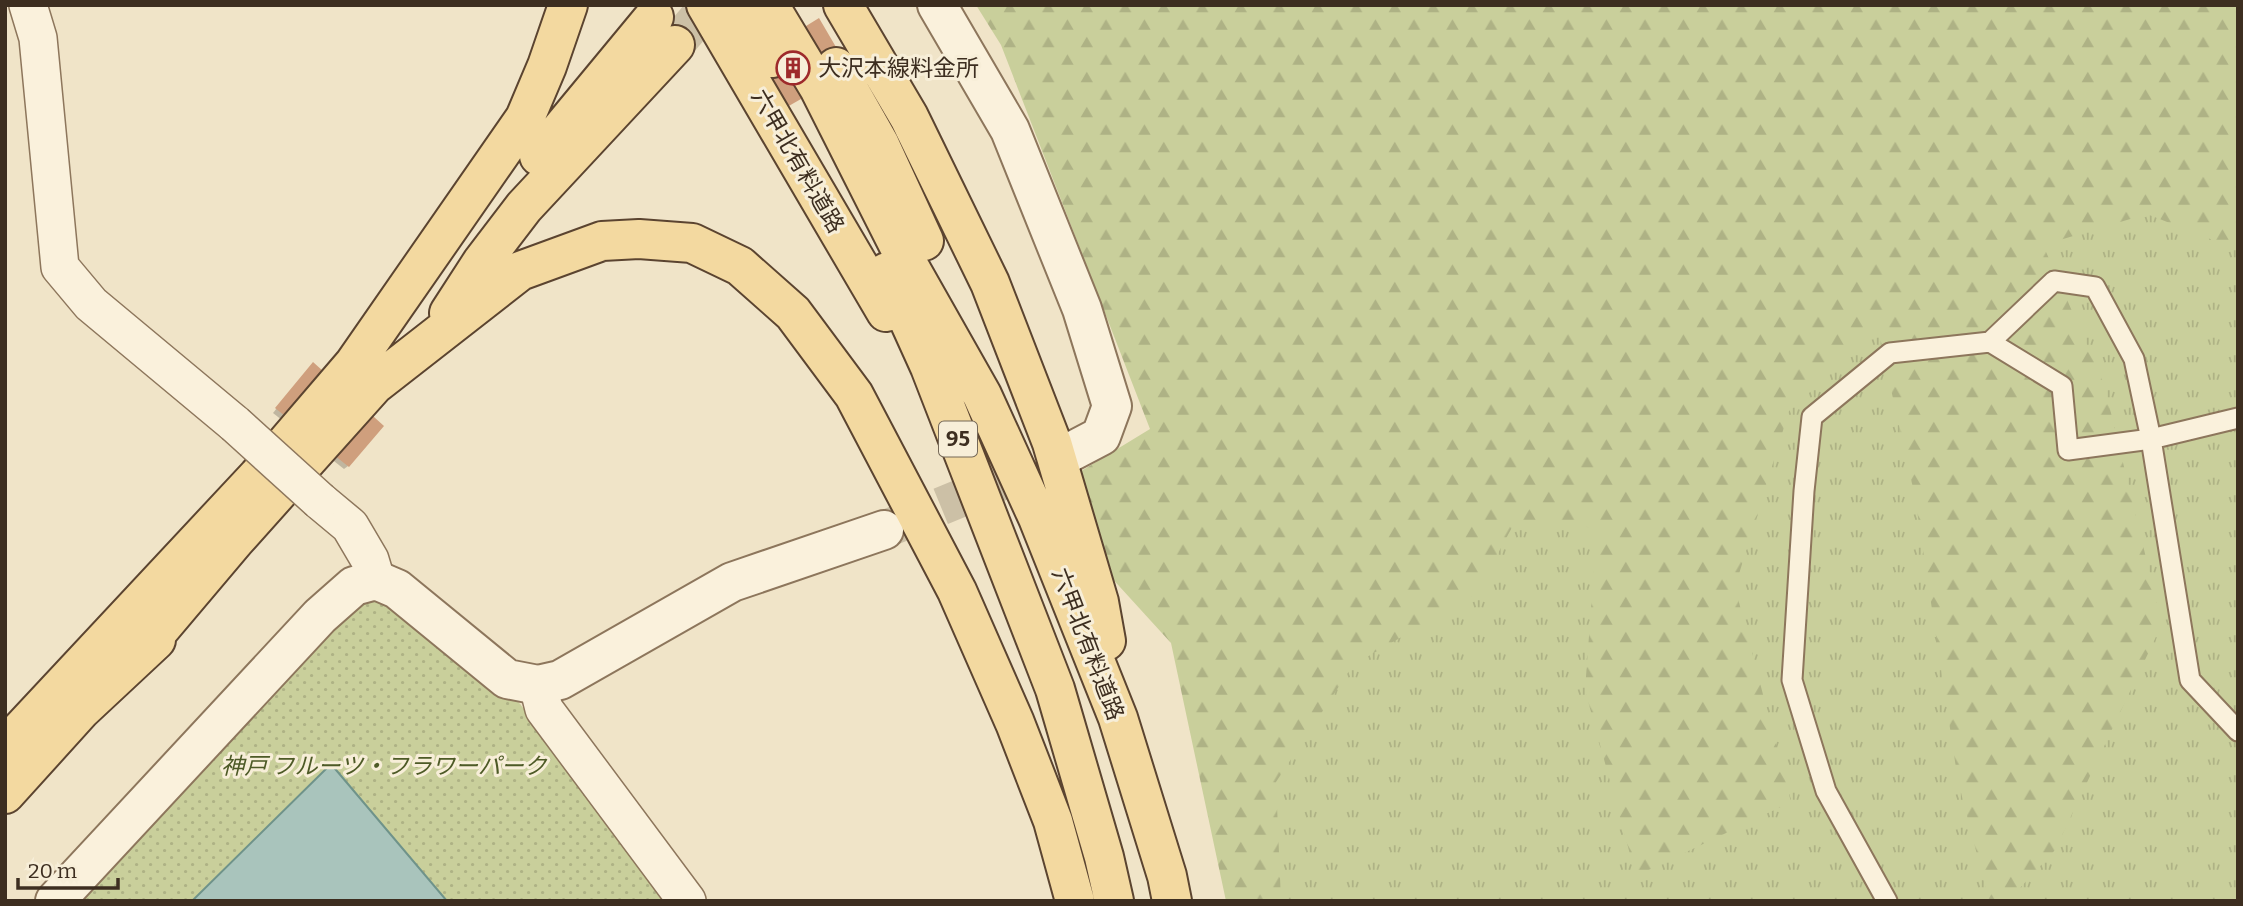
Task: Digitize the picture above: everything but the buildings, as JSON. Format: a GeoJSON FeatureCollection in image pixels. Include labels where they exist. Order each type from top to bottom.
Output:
{"type":"FeatureCollection","features":[{"type":"Feature","properties":{"kind":"main road"},"geometry":{"type":"LineString","coordinates":[[408,289],[525,118],[568,5]]}},
{"type":"Feature","properties":{"kind":"main road","name":"六甲北有料道路"},"geometry":{"type":"LineString","coordinates":[[706,5],[953,426]]}},
{"type":"Feature","properties":{"kind":"main road","name":"六甲北有料道路"},"geometry":{"type":"LineString","coordinates":[[738,5],[782,73],[877,250],[930,367],[1055,689],[1104,857],[1114,901]]}},
{"type":"Feature","properties":{"kind":"main road","name":"六甲北有料道路"},"geometry":{"type":"LineString","coordinates":[[769,5],[819,89],[909,266],[982,396]]}},
{"type":"Feature","properties":{"kind":"main road","name":"六甲北有料道路"},"geometry":{"type":"LineString","coordinates":[[798,5],[879,143],[917,223],[982,396],[1038,517],[1118,718],[1167,876],[1172,901]]}},
{"type":"Feature","properties":{"kind":"main road"},"geometry":{"type":"LineString","coordinates":[[843,5],[909,117],[990,284],[1052,443],[1100,602],[1118,718]]}},
{"type":"Feature","properties":{"kind":"main road"},"geometry":{"type":"LineString","coordinates":[[5,747],[123,645],[256,557],[393,402],[482,262],[664,31],[511,189],[408,289],[332,350],[209,498],[123,645],[81,710],[5,794]]}},
{"type":"Feature","properties":{"kind":"main road"},"geometry":{"type":"LineString","coordinates":[[430,341],[520,271],[603,241],[639,239],[692,243],[740,266],[793,313],[854,395],[919,517],[957,591],[1015,723],[1053,821],[1075,901]]}},
{"type":"Feature","properties":{"kind":"street"},"geometry":{"type":"LineString","coordinates":[[28,5],[37,38],[60,267],[91,304],[235,424],[350,526],[370,560],[376,580]]}},
{"type":"Feature","properties":{"kind":"street"},"geometry":{"type":"LineString","coordinates":[[937,5],[1010,130],[1083,309],[1112,406],[1101,436],[1061,457]]}},
{"type":"Feature","properties":{"kind":"street"},"geometry":{"type":"LineString","coordinates":[[55,901],[320,616],[354,586],[376,580],[397,589],[507,678],[538,685],[560,680],[732,582],[884,530]]}},
{"type":"Feature","properties":{"kind":"street"},"geometry":{"type":"LineString","coordinates":[[538,685],[544,709],[687,901]]}},
{"type":"Feature","properties":{"kind":"lane"},"geometry":{"type":"LineString","coordinates":[[1990,342],[2053,281],[2095,287],[2134,359],[2151,439],[2190,680],[2238,732]]}},
{"type":"Feature","properties":{"kind":"lane"},"geometry":{"type":"LineString","coordinates":[[1887,901],[1826,790],[1792,680],[1804,491],[1812,417],[1889,353],[1990,342],[2062,386],[2068,450],[2151,439],[2238,418]]}},
{"type":"Feature","properties":{"kind":"green space"},"geometry":{"type":"Polygon","coordinates":[[[976,5],[2238,5],[2238,250],[2147,214],[2043,245],[2104,384],[2162,624],[2055,850],[2008,901],[1989,901],[1958,781],[1915,497],[1878,331],[1789,411],[1735,587],[1791,802],[1636,876],[1585,690],[1597,528],[1516,520],[1476,594],[1353,665],[1276,782],[1281,901],[1226,901],[1171,643],[1068,530],[1055,487],[1150,429],[1001,45],[976,5]]]}},
{"type":"Feature","properties":{"kind":"green space"},"geometry":{"type":"Polygon","coordinates":[[[2155,162],[2238,204],[2238,901],[1239,901],[1217,670],[1838,260],[2155,162]]]}},
{"type":"Feature","properties":{"kind":"green space","name":"神戸 フルーツ・フラワーパーク"},"geometry":{"type":"Polygon","coordinates":[[[370,591],[509,690],[675,901],[67,901],[370,591]]]}},
{"type":"Feature","properties":{"kind":"water"},"geometry":{"type":"Polygon","coordinates":[[[331,764],[447,901],[192,901],[331,764]]]}},
{"type":"Feature","properties":{"kind":"tunnel"},"geometry":{"type":"LineString","coordinates":[[675,45],[709,5]]}},
{"type":"Feature","properties":{"kind":"tunnel"},"geometry":{"type":"LineString","coordinates":[[888,528],[1061,457]]}},
{"type":"Feature","properties":{"kind":"place","name":"大沢本線料金所"},"geometry":{"type":"Point","coordinates":[793,68]}}]}
